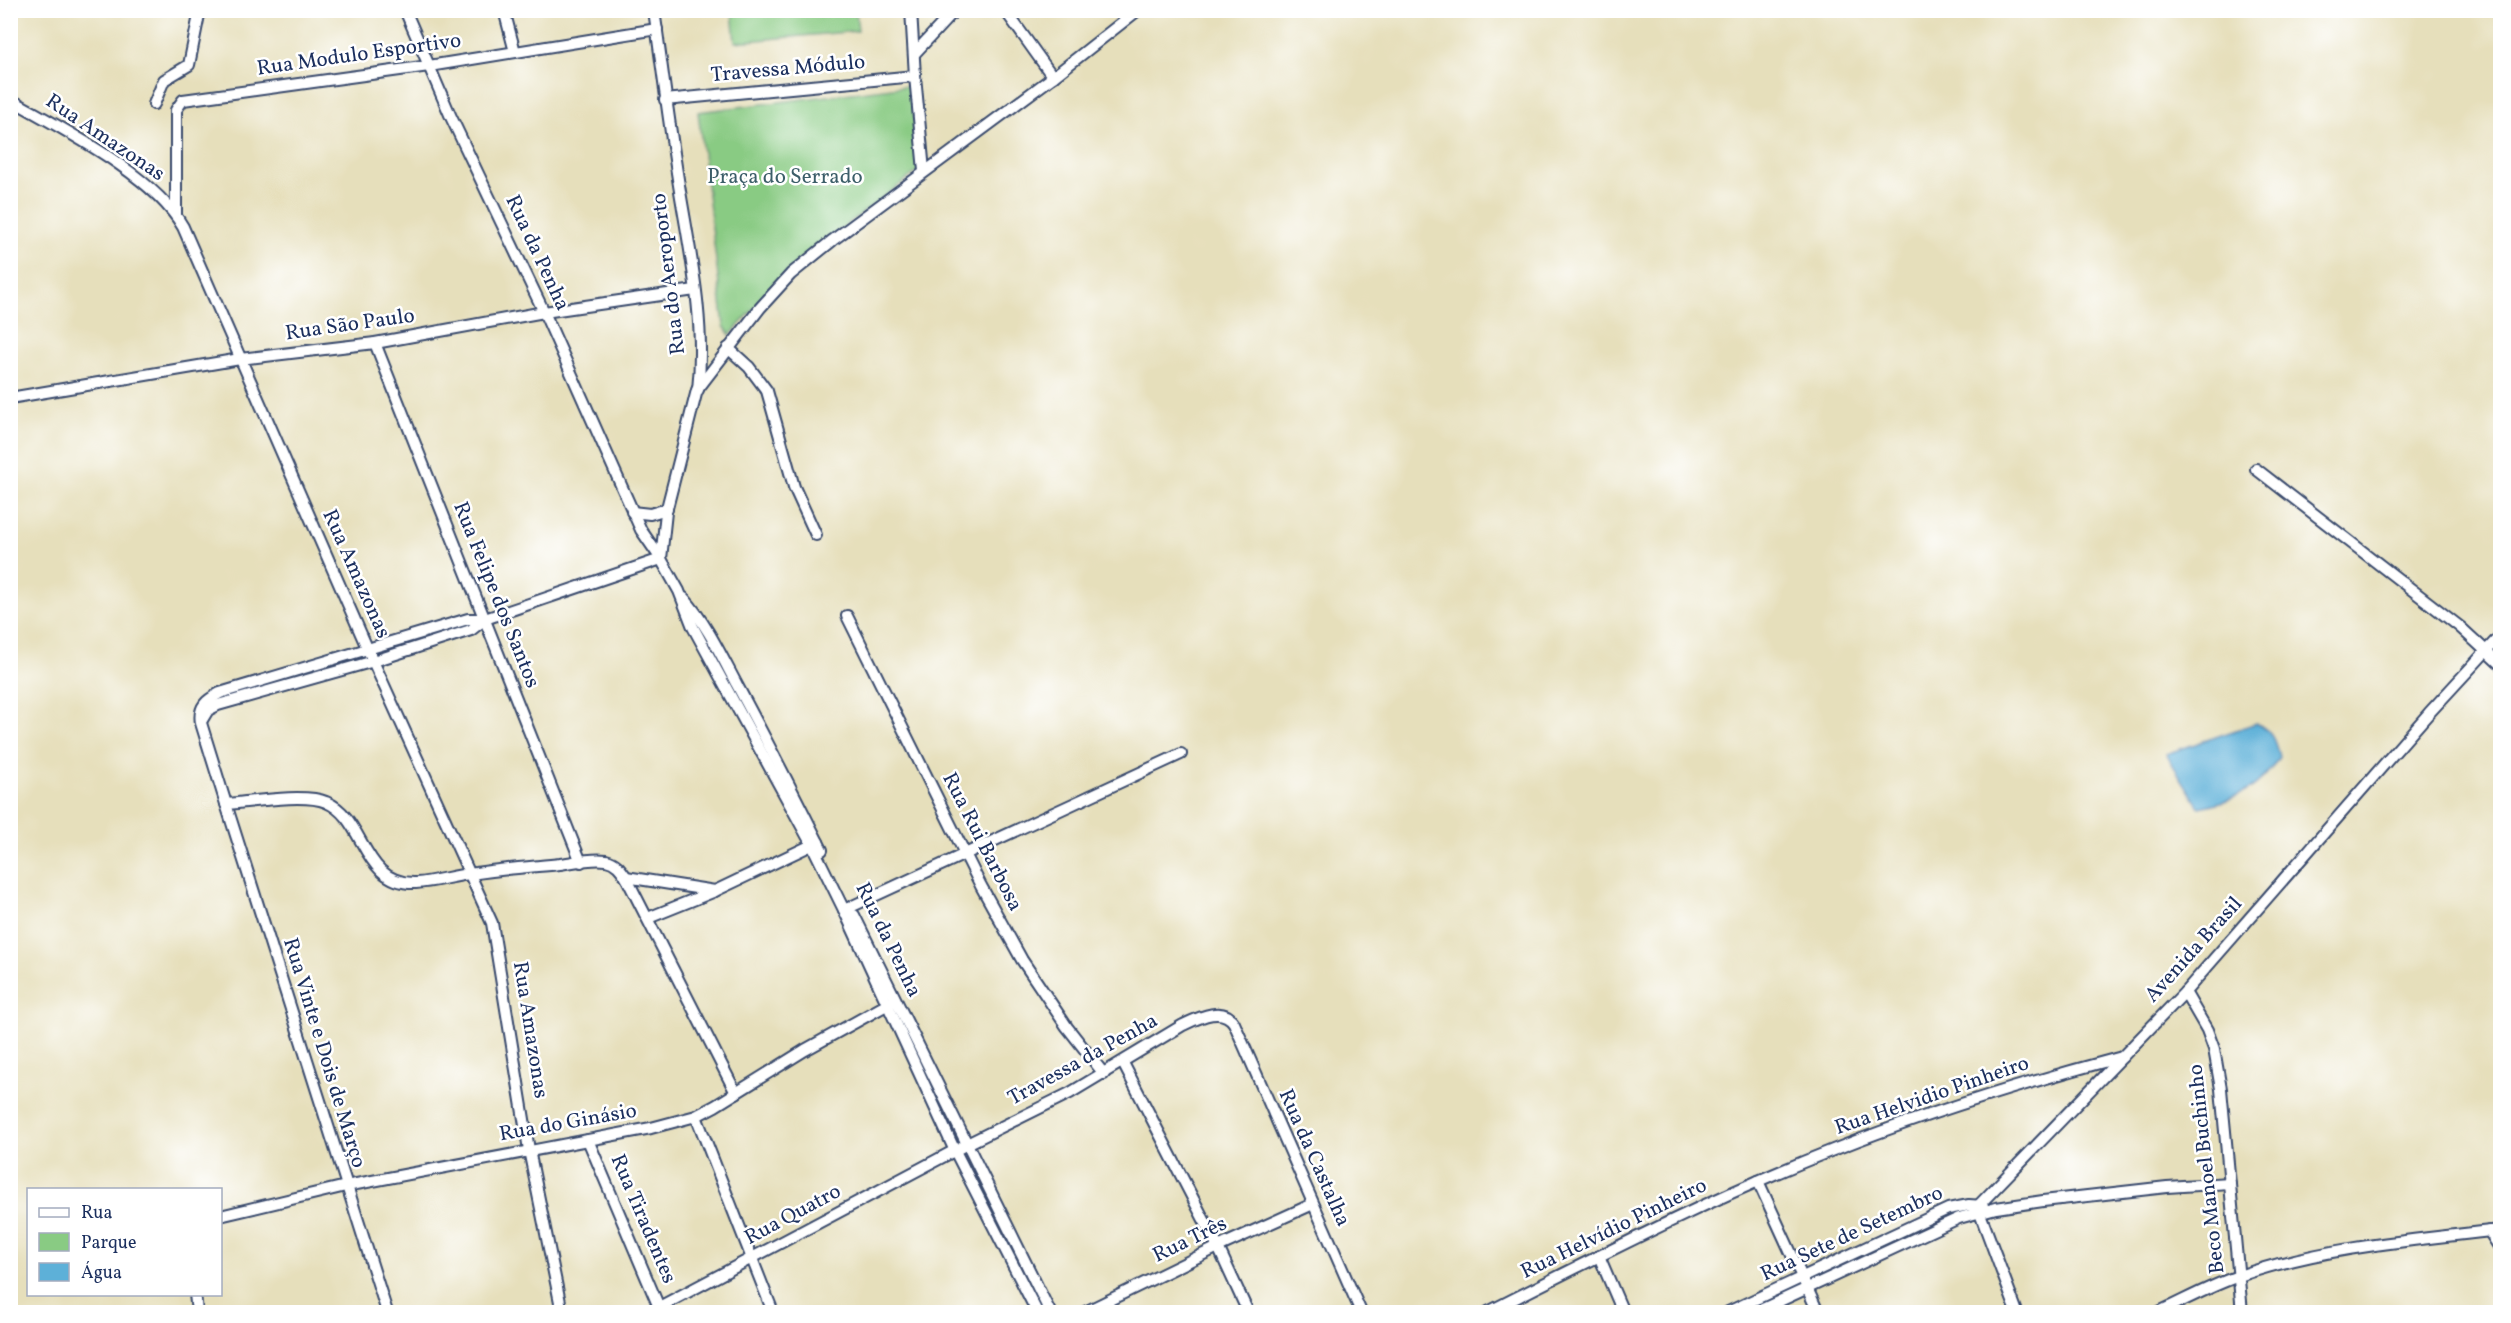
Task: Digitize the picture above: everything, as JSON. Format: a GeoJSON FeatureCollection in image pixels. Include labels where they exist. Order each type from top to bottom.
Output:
{"type":"FeatureCollection","features":[{"type":"Feature","properties":{"kind":"street"},"geometry":{"type":"LineString","coordinates":[[154,104],[164,80],[189,65],[200,10]]}},
{"type":"Feature","properties":{"kind":"street","name":"Rua da Penha"},"geometry":{"type":"LineString","coordinates":[[405,10],[544,312],[632,512],[679,591],[695,610],[728,669],[847,908],[955,1150],[1037,1312]]}},
{"type":"Feature","properties":{"kind":"street"},"geometry":{"type":"LineString","coordinates":[[504,10],[515,52]]}},
{"type":"Feature","properties":{"kind":"street","name":"Rua do Aeroporto"},"geometry":{"type":"LineString","coordinates":[[654,10],[665,100],[695,290],[699,344],[698,390]]}},
{"type":"Feature","properties":{"kind":"street"},"geometry":{"type":"LineString","coordinates":[[911,10],[924,171]]}},
{"type":"Feature","properties":{"kind":"street"},"geometry":{"type":"LineString","coordinates":[[914,54],[955,10]]}},
{"type":"Feature","properties":{"kind":"street"},"geometry":{"type":"LineString","coordinates":[[1005,10],[1053,76]]}},
{"type":"Feature","properties":{"kind":"street"},"geometry":{"type":"LineString","coordinates":[[202,716],[212,707],[230,701],[374,661],[471,630],[485,619],[661,558],[667,509],[698,390],[760,308],[791,274],[1138,10]]}},
{"type":"Feature","properties":{"kind":"street","name":"Rua Modulo Esportivo"},"geometry":{"type":"LineString","coordinates":[[176,215],[176,110],[183,100],[429,66],[657,28]]}},
{"type":"Feature","properties":{"kind":"street","name":"Travessa Módulo"},"geometry":{"type":"LineString","coordinates":[[665,100],[915,76]]}},
{"type":"Feature","properties":{"kind":"street","name":"Rua Amazonas"},"geometry":{"type":"LineString","coordinates":[[10,99],[130,174],[152,190],[176,215],[368,650],[492,923],[529,1150],[562,1312]]}},
{"type":"Feature","properties":{"kind":"street"},"geometry":{"type":"LineString","coordinates":[[10,110],[23,106]]}},
{"type":"Feature","properties":{"kind":"street","name":"Rua São Paulo"},"geometry":{"type":"LineString","coordinates":[[10,398],[240,359],[375,343],[544,312],[695,290]]}},
{"type":"Feature","properties":{"kind":"street","name":"Rua Felipe dos Santos"},"geometry":{"type":"LineString","coordinates":[[375,343],[580,862]]}},
{"type":"Feature","properties":{"kind":"street"},"geometry":{"type":"LineString","coordinates":[[728,348],[749,367],[767,391],[794,488],[816,534]]}},
{"type":"Feature","properties":{"kind":"street"},"geometry":{"type":"LineString","coordinates":[[2256,469],[2460,627],[2500,664]]}},
{"type":"Feature","properties":{"kind":"street"},"geometry":{"type":"LineString","coordinates":[[632,512],[650,514],[667,509]]}},
{"type":"Feature","properties":{"kind":"street","name":"Rua Rui Barbosa"},"geometry":{"type":"LineString","coordinates":[[847,616],[965,853],[1034,979],[1066,1027],[1104,1074]]}},
{"type":"Feature","properties":{"kind":"street"},"geometry":{"type":"LineString","coordinates":[[202,716],[206,701],[220,693],[468,619],[485,619]]}},
{"type":"Feature","properties":{"kind":"street","name":"Avenida Brasil"},"geometry":{"type":"LineString","coordinates":[[1978,1209],[2185,992],[2429,713],[2500,636]]}},
{"type":"Feature","properties":{"kind":"street","name":"Rua Vinte e Dois de Março"},"geometry":{"type":"LineString","coordinates":[[202,716],[226,804],[387,1312]]}},
{"type":"Feature","properties":{"kind":"street"},"geometry":{"type":"LineString","coordinates":[[847,908],[1181,754]]}},
{"type":"Feature","properties":{"kind":"street"},"geometry":{"type":"LineString","coordinates":[[226,804],[317,799],[328,803],[343,815],[384,875],[400,882],[416,883],[471,874],[580,862],[606,860],[615,863],[626,877],[648,918],[736,1093]]}},
{"type":"Feature","properties":{"kind":"street"},"geometry":{"type":"LineString","coordinates":[[648,918],[715,891],[815,844]]}},
{"type":"Feature","properties":{"kind":"street"},"geometry":{"type":"LineString","coordinates":[[626,877],[715,891]]}},
{"type":"Feature","properties":{"kind":"street","name":"Beco Manoel Buchinho"},"geometry":{"type":"LineString","coordinates":[[2185,992],[2214,1049],[2221,1089],[2242,1312]]}},
{"type":"Feature","properties":{"kind":"street","name":"Rua da Penha"},"geometry":{"type":"LineString","coordinates":[[891,1003],[967,1144],[1050,1312]]}},
{"type":"Feature","properties":{"kind":"street","name":"Rua do Ginásio"},"geometry":{"type":"LineString","coordinates":[[222,1216],[346,1186],[651,1128],[696,1116],[815,1044],[891,1003]]}},
{"type":"Feature","properties":{"kind":"street","name":"Travessa da Penha"},"geometry":{"type":"LineString","coordinates":[[955,1150],[1071,1093],[1197,1018],[1217,1014],[1232,1019]]}},
{"type":"Feature","properties":{"kind":"street","name":"Rua da Castalha"},"geometry":{"type":"LineString","coordinates":[[1232,1019],[1362,1312]]}},
{"type":"Feature","properties":{"kind":"street","name":"Rua Helvidio Pinheiro"},"geometry":{"type":"LineString","coordinates":[[1758,1181],[1888,1129],[2052,1075],[2122,1057]]}},
{"type":"Feature","properties":{"kind":"street"},"geometry":{"type":"LineString","coordinates":[[1124,1063],[1218,1247],[1248,1312]]}},
{"type":"Feature","properties":{"kind":"street"},"geometry":{"type":"LineString","coordinates":[[696,1116],[773,1312]]}},
{"type":"Feature","properties":{"kind":"street","name":"Rua Tiradentes"},"geometry":{"type":"LineString","coordinates":[[588,1140],[657,1311]]}},
{"type":"Feature","properties":{"kind":"street","name":"Rua Quatro"},"geometry":{"type":"LineString","coordinates":[[657,1311],[955,1150]]}},
{"type":"Feature","properties":{"kind":"street"},"geometry":{"type":"LineString","coordinates":[[1758,1181],[1818,1312]]}},
{"type":"Feature","properties":{"kind":"street","name":"Rua Helvídio Pinheiro"},"geometry":{"type":"LineString","coordinates":[[1488,1312],[1599,1256],[1758,1181]]}},
{"type":"Feature","properties":{"kind":"street","name":"Rua Sete de Setembro"},"geometry":{"type":"LineString","coordinates":[[1728,1312],[1948,1209],[1996,1208],[2167,1187],[2230,1183]]}},
{"type":"Feature","properties":{"kind":"street","name":"Rua Três"},"geometry":{"type":"LineString","coordinates":[[1085,1312],[1218,1247],[1313,1204]]}},
{"type":"Feature","properties":{"kind":"street"},"geometry":{"type":"LineString","coordinates":[[1978,1209],[2017,1312]]}},
{"type":"Feature","properties":{"kind":"street","name":"Rua Sete de Setembro"},"geometry":{"type":"LineString","coordinates":[[1756,1312],[1978,1209]]}},
{"type":"Feature","properties":{"kind":"street"},"geometry":{"type":"LineString","coordinates":[[2159,1312],[2238,1276],[2343,1250],[2500,1230]]}},
{"type":"Feature","properties":{"kind":"street"},"geometry":{"type":"LineString","coordinates":[[2489,1231],[2500,1248]]}},
{"type":"Feature","properties":{"kind":"street"},"geometry":{"type":"LineString","coordinates":[[1599,1256],[1623,1312]]}},
{"type":"Feature","properties":{"kind":"street"},"geometry":{"type":"LineString","coordinates":[[195,1296],[197,1312]]}},
{"type":"Feature","properties":{"kind":"green space"},"geometry":{"type":"Polygon","coordinates":[[[732,11],[856,11],[858,31],[735,42],[732,11]]]}},
{"type":"Feature","properties":{"kind":"green space","name":"Praça do Serrado"},"geometry":{"type":"Polygon","coordinates":[[[908,86],[922,168],[797,262],[730,335],[724,326],[698,112],[908,86]]]}},
{"type":"Feature","properties":{"kind":"water"},"geometry":{"type":"Polygon","coordinates":[[[2256,723],[2269,733],[2276,746],[2279,757],[2272,768],[2245,792],[2224,801],[2199,807],[2166,754],[2256,723]]]}}]}
